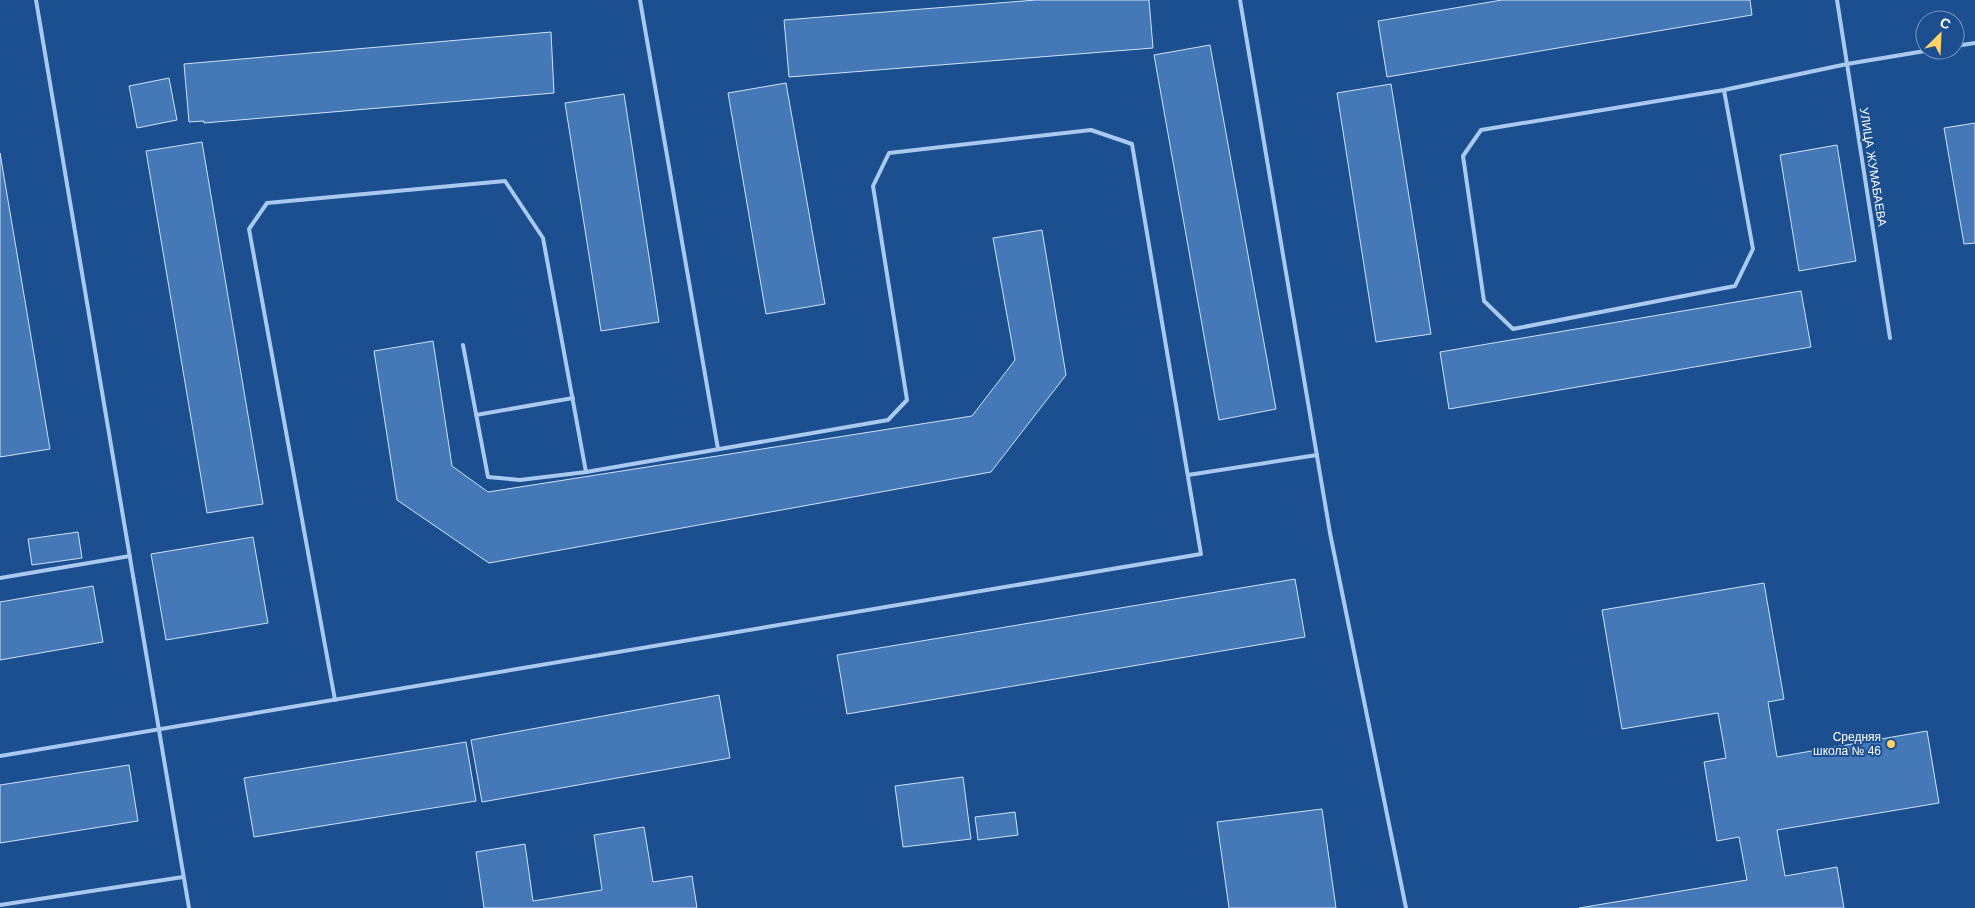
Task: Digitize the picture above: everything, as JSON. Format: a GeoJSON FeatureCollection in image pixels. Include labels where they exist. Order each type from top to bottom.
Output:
{"type":"FeatureCollection","features":[{"type":"Feature","properties":{"kind":"lane"},"geometry":{"type":"LineString","coordinates":[[36,0],[189,908]]}},
{"type":"Feature","properties":{"kind":"lane"},"geometry":{"type":"LineString","coordinates":[[640,0],[718,448]]}},
{"type":"Feature","properties":{"kind":"lane"},"geometry":{"type":"LineString","coordinates":[[1240,0],[1330,533],[1406,908]]}},
{"type":"Feature","properties":{"kind":"lane","name":"УЛИЦА ЖУМАБАЕВА"},"geometry":{"type":"LineString","coordinates":[[1837,0],[1890,338]]}},
{"type":"Feature","properties":{"kind":"lane"},"geometry":{"type":"LineString","coordinates":[[1724,90],[1753,249],[1735,286],[1513,329],[1484,301],[1463,156],[1481,130],[1724,90],[1846,64],[1915,53]]}},
{"type":"Feature","properties":{"kind":"lane"},"geometry":{"type":"LineString","coordinates":[[0,756],[1201,554],[1132,144],[1091,130],[889,153],[873,186],[907,400],[888,420],[586,472],[520,480],[488,476],[463,345]]}},
{"type":"Feature","properties":{"kind":"lane"},"geometry":{"type":"LineString","coordinates":[[335,700],[249,229],[267,202],[505,181],[543,238],[586,472]]}},
{"type":"Feature","properties":{"kind":"lane"},"geometry":{"type":"LineString","coordinates":[[476,415],[572,398]]}},
{"type":"Feature","properties":{"kind":"lane"},"geometry":{"type":"LineString","coordinates":[[1188,475],[1317,454]]}},
{"type":"Feature","properties":{"kind":"lane"},"geometry":{"type":"LineString","coordinates":[[0,578],[130,556]]}},
{"type":"Feature","properties":{"kind":"lane"},"geometry":{"type":"LineString","coordinates":[[0,905],[183,877]]}},
{"type":"Feature","properties":{"kind":"building"},"geometry":{"type":"Polygon","coordinates":[[[1036,0],[1149,0],[1153,48],[789,77],[784,20],[1036,0]]]}},
{"type":"Feature","properties":{"kind":"building"},"geometry":{"type":"Polygon","coordinates":[[[1502,0],[1750,0],[1752,15],[1387,77],[1378,21],[1502,0]]]}},
{"type":"Feature","properties":{"kind":"building"},"geometry":{"type":"Polygon","coordinates":[[[551,32],[554,93],[204,123],[204,121],[189,122],[184,64],[551,32]]]}},
{"type":"Feature","properties":{"kind":"building"},"geometry":{"type":"Polygon","coordinates":[[[1210,45],[1276,409],[1219,420],[1154,55],[1210,45]]]}},
{"type":"Feature","properties":{"kind":"building"},"geometry":{"type":"Polygon","coordinates":[[[169,78],[177,120],[137,128],[129,86],[169,78]]]}},
{"type":"Feature","properties":{"kind":"building"},"geometry":{"type":"Polygon","coordinates":[[[786,83],[825,304],[766,314],[728,93],[786,83]]]}},
{"type":"Feature","properties":{"kind":"building"},"geometry":{"type":"Polygon","coordinates":[[[1391,84],[1431,334],[1376,342],[1337,93],[1391,84]]]}},
{"type":"Feature","properties":{"kind":"building"},"geometry":{"type":"Polygon","coordinates":[[[624,94],[659,322],[601,331],[565,103],[624,94]]]}},
{"type":"Feature","properties":{"kind":"building"},"geometry":{"type":"Polygon","coordinates":[[[1975,123],[1975,243],[1964,244],[1944,128],[1975,123]]]}},
{"type":"Feature","properties":{"kind":"building"},"geometry":{"type":"Polygon","coordinates":[[[202,142],[263,504],[207,513],[146,151],[202,142]]]}},
{"type":"Feature","properties":{"kind":"building"},"geometry":{"type":"Polygon","coordinates":[[[1837,145],[1856,261],[1799,271],[1780,155],[1837,145]]]}},
{"type":"Feature","properties":{"kind":"building"},"geometry":{"type":"Polygon","coordinates":[[[0,153],[50,449],[0,457],[0,153]]]}},
{"type":"Feature","properties":{"kind":"building"},"geometry":{"type":"Polygon","coordinates":[[[1042,230],[1066,375],[991,472],[489,563],[397,500],[374,351],[433,341],[452,466],[488,492],[972,416],[1015,360],[993,238],[1042,230]]]}},
{"type":"Feature","properties":{"kind":"building"},"geometry":{"type":"Polygon","coordinates":[[[1801,291],[1811,347],[1449,409],[1440,352],[1801,291]]]}},
{"type":"Feature","properties":{"kind":"building"},"geometry":{"type":"Polygon","coordinates":[[[78,532],[82,558],[32,565],[28,539],[78,532]]]}},
{"type":"Feature","properties":{"kind":"building"},"geometry":{"type":"Polygon","coordinates":[[[253,537],[268,623],[166,640],[151,554],[253,537]]]}},
{"type":"Feature","properties":{"kind":"building"},"geometry":{"type":"Polygon","coordinates":[[[1295,579],[1305,637],[847,714],[837,655],[1295,579]]]}},
{"type":"Feature","properties":{"kind":"building","name":"Средняя школа № 46"},"geometry":{"type":"Polygon","coordinates":[[[1764,583],[1784,699],[1768,702],[1777,757],[1927,731],[1939,803],[1777,830],[1785,876],[1837,867],[1844,908],[1579,908],[1747,880],[1739,837],[1717,841],[1704,762],[1726,758],[1718,713],[1622,729],[1602,610],[1764,583]]]}},
{"type":"Feature","properties":{"kind":"building"},"geometry":{"type":"Polygon","coordinates":[[[93,586],[103,642],[0,660],[0,602],[93,586]]]}},
{"type":"Feature","properties":{"kind":"building"},"geometry":{"type":"Polygon","coordinates":[[[719,695],[730,758],[482,802],[471,740],[719,695]]]}},
{"type":"Feature","properties":{"kind":"building"},"geometry":{"type":"Polygon","coordinates":[[[466,742],[476,801],[254,837],[244,778],[466,742]]]}},
{"type":"Feature","properties":{"kind":"building"},"geometry":{"type":"Polygon","coordinates":[[[129,765],[138,821],[0,843],[0,785],[129,765]]]}},
{"type":"Feature","properties":{"kind":"building"},"geometry":{"type":"Polygon","coordinates":[[[963,777],[971,839],[903,847],[895,786],[963,777]]]}},
{"type":"Feature","properties":{"kind":"building"},"geometry":{"type":"Polygon","coordinates":[[[1322,809],[1336,908],[1229,908],[1217,822],[1322,809]]]}},
{"type":"Feature","properties":{"kind":"building"},"geometry":{"type":"Polygon","coordinates":[[[1015,812],[1018,835],[978,840],[975,817],[1015,812]]]}},
{"type":"Feature","properties":{"kind":"building"},"geometry":{"type":"Polygon","coordinates":[[[644,827],[653,882],[692,876],[697,908],[484,908],[476,852],[525,844],[533,901],[602,890],[594,835],[644,827]]]}},
{"type":"Feature","properties":{"kind":"place","name":"Средняя школа № 46"},"geometry":{"type":"Point","coordinates":[1891,744]}}]}
